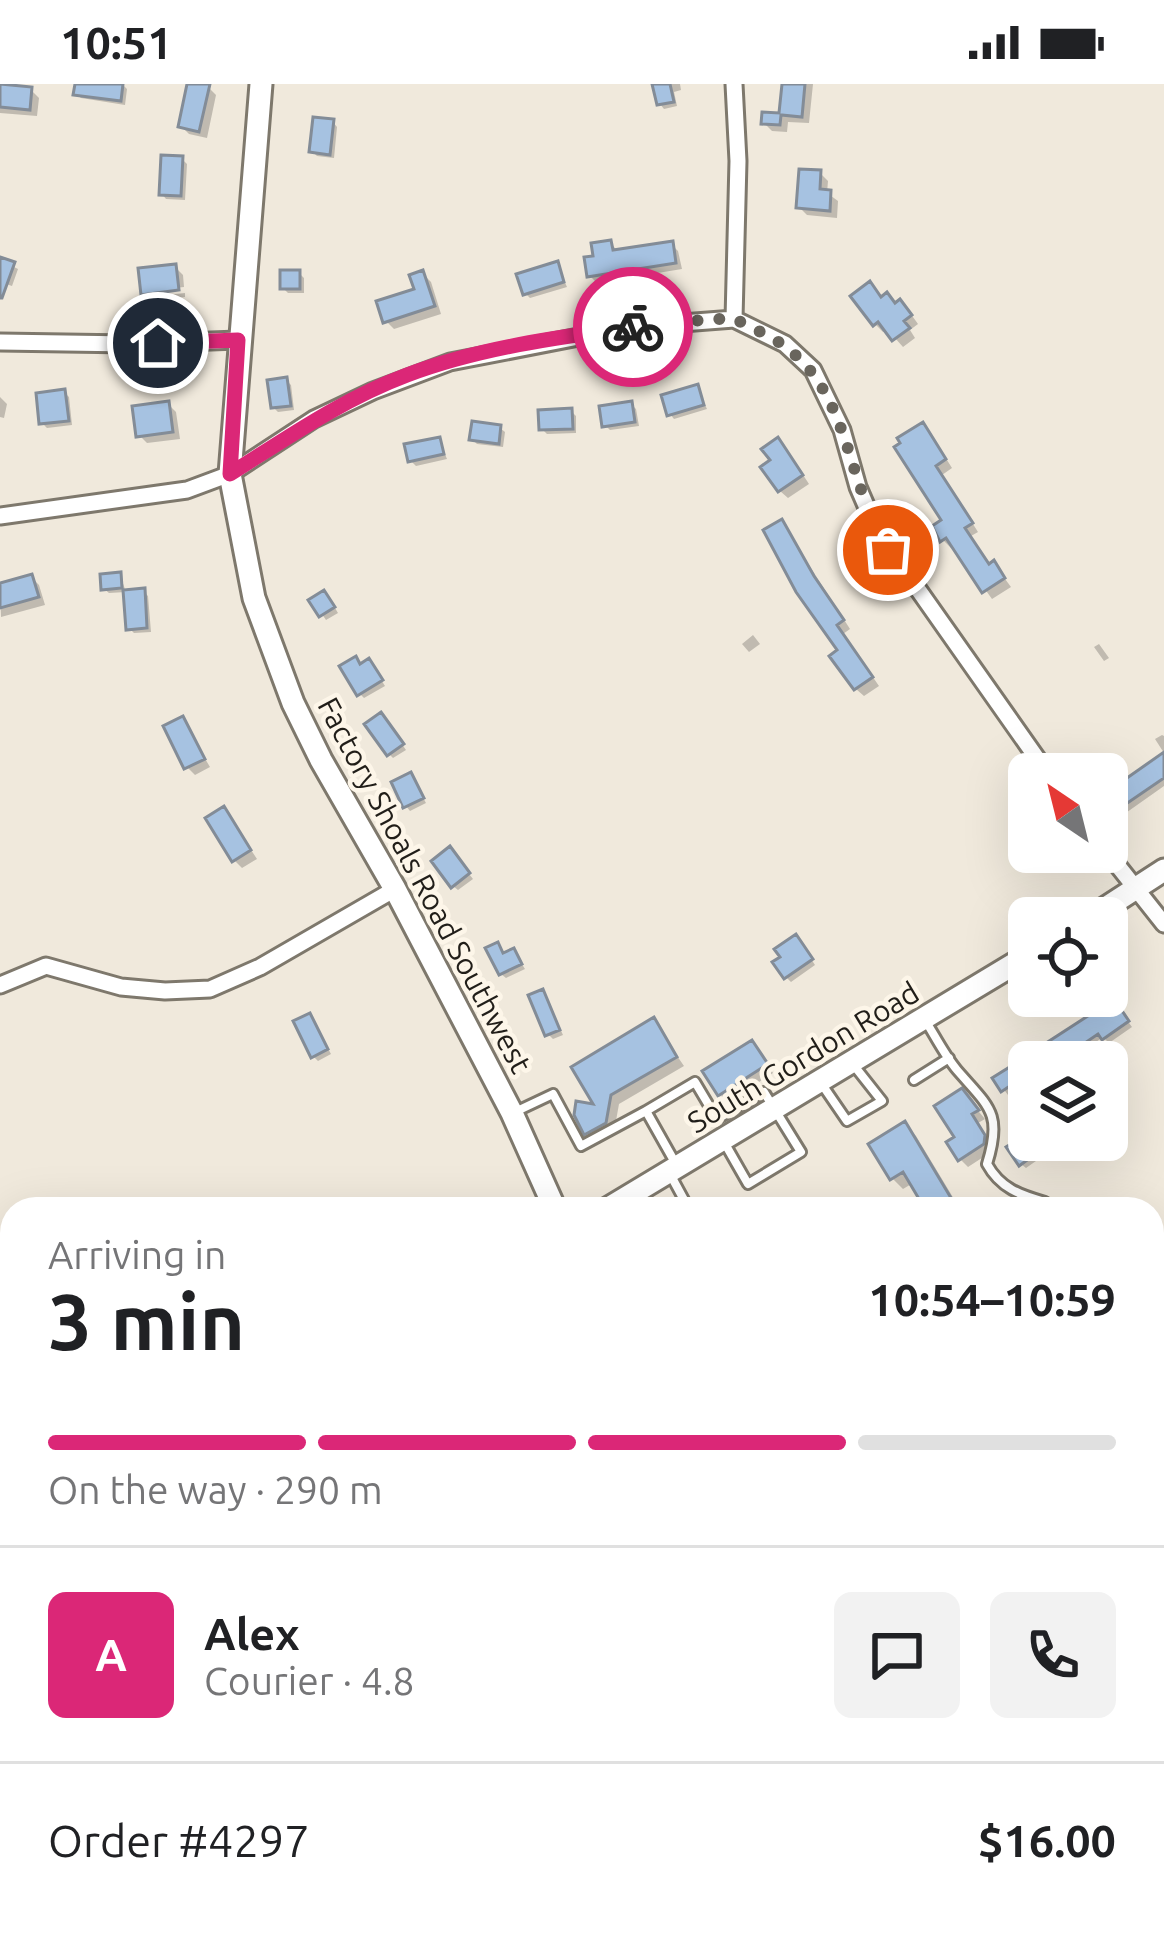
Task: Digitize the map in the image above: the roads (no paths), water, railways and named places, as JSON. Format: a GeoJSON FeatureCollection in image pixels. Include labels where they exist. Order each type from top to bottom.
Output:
{"type":"FeatureCollection","features":[{"type":"Feature","properties":{"kind":"street","name":"Factory Shoals Road Southwest"},"geometry":{"type":"LineString","coordinates":[[261,84],[230,474],[254,598],[293,703],[512,1113],[550,1197]]}},
{"type":"Feature","properties":{"kind":"street"},"geometry":{"type":"LineString","coordinates":[[734,84],[738,161],[734,320]]}},
{"type":"Feature","properties":{"kind":"street"},"geometry":{"type":"LineString","coordinates":[[0,516],[187,490],[230,474],[314,419],[408,375],[576,336],[734,320],[785,344],[813,370],[842,430],[877,531],[1033,753]]}},
{"type":"Feature","properties":{"kind":"street"},"geometry":{"type":"LineString","coordinates":[[0,342],[238,340]]}},
{"type":"Feature","properties":{"kind":"street"},"geometry":{"type":"LineString","coordinates":[[1124,897],[1164,870]]}},
{"type":"Feature","properties":{"kind":"street"},"geometry":{"type":"LineString","coordinates":[[1123,873],[1164,924]]}},
{"type":"Feature","properties":{"kind":"street"},"geometry":{"type":"LineString","coordinates":[[0,985],[46,966],[121,987],[210,989],[260,967],[395,889]]}},
{"type":"Feature","properties":{"kind":"street","name":"South Gordon Road"},"geometry":{"type":"LineString","coordinates":[[627,1197],[1008,968]]}},
{"type":"Feature","properties":{"kind":"lane"},"geometry":{"type":"LineString","coordinates":[[924,1019],[993,1113],[997,1132],[987,1164],[993,1176],[1027,1197]]}},
{"type":"Feature","properties":{"kind":"lane"},"geometry":{"type":"LineString","coordinates":[[914,1080],[949,1058]]}},
{"type":"Feature","properties":{"kind":"lane"},"geometry":{"type":"LineString","coordinates":[[820,1082],[847,1121],[882,1101],[852,1063]]}},
{"type":"Feature","properties":{"kind":"lane"},"geometry":{"type":"LineString","coordinates":[[512,1113],[553,1094],[581,1146],[695,1082],[717,1119],[764,1092],[801,1152],[748,1184],[723,1140]]}},
{"type":"Feature","properties":{"kind":"lane"},"geometry":{"type":"LineString","coordinates":[[646,1111],[684,1197]]}}]}
